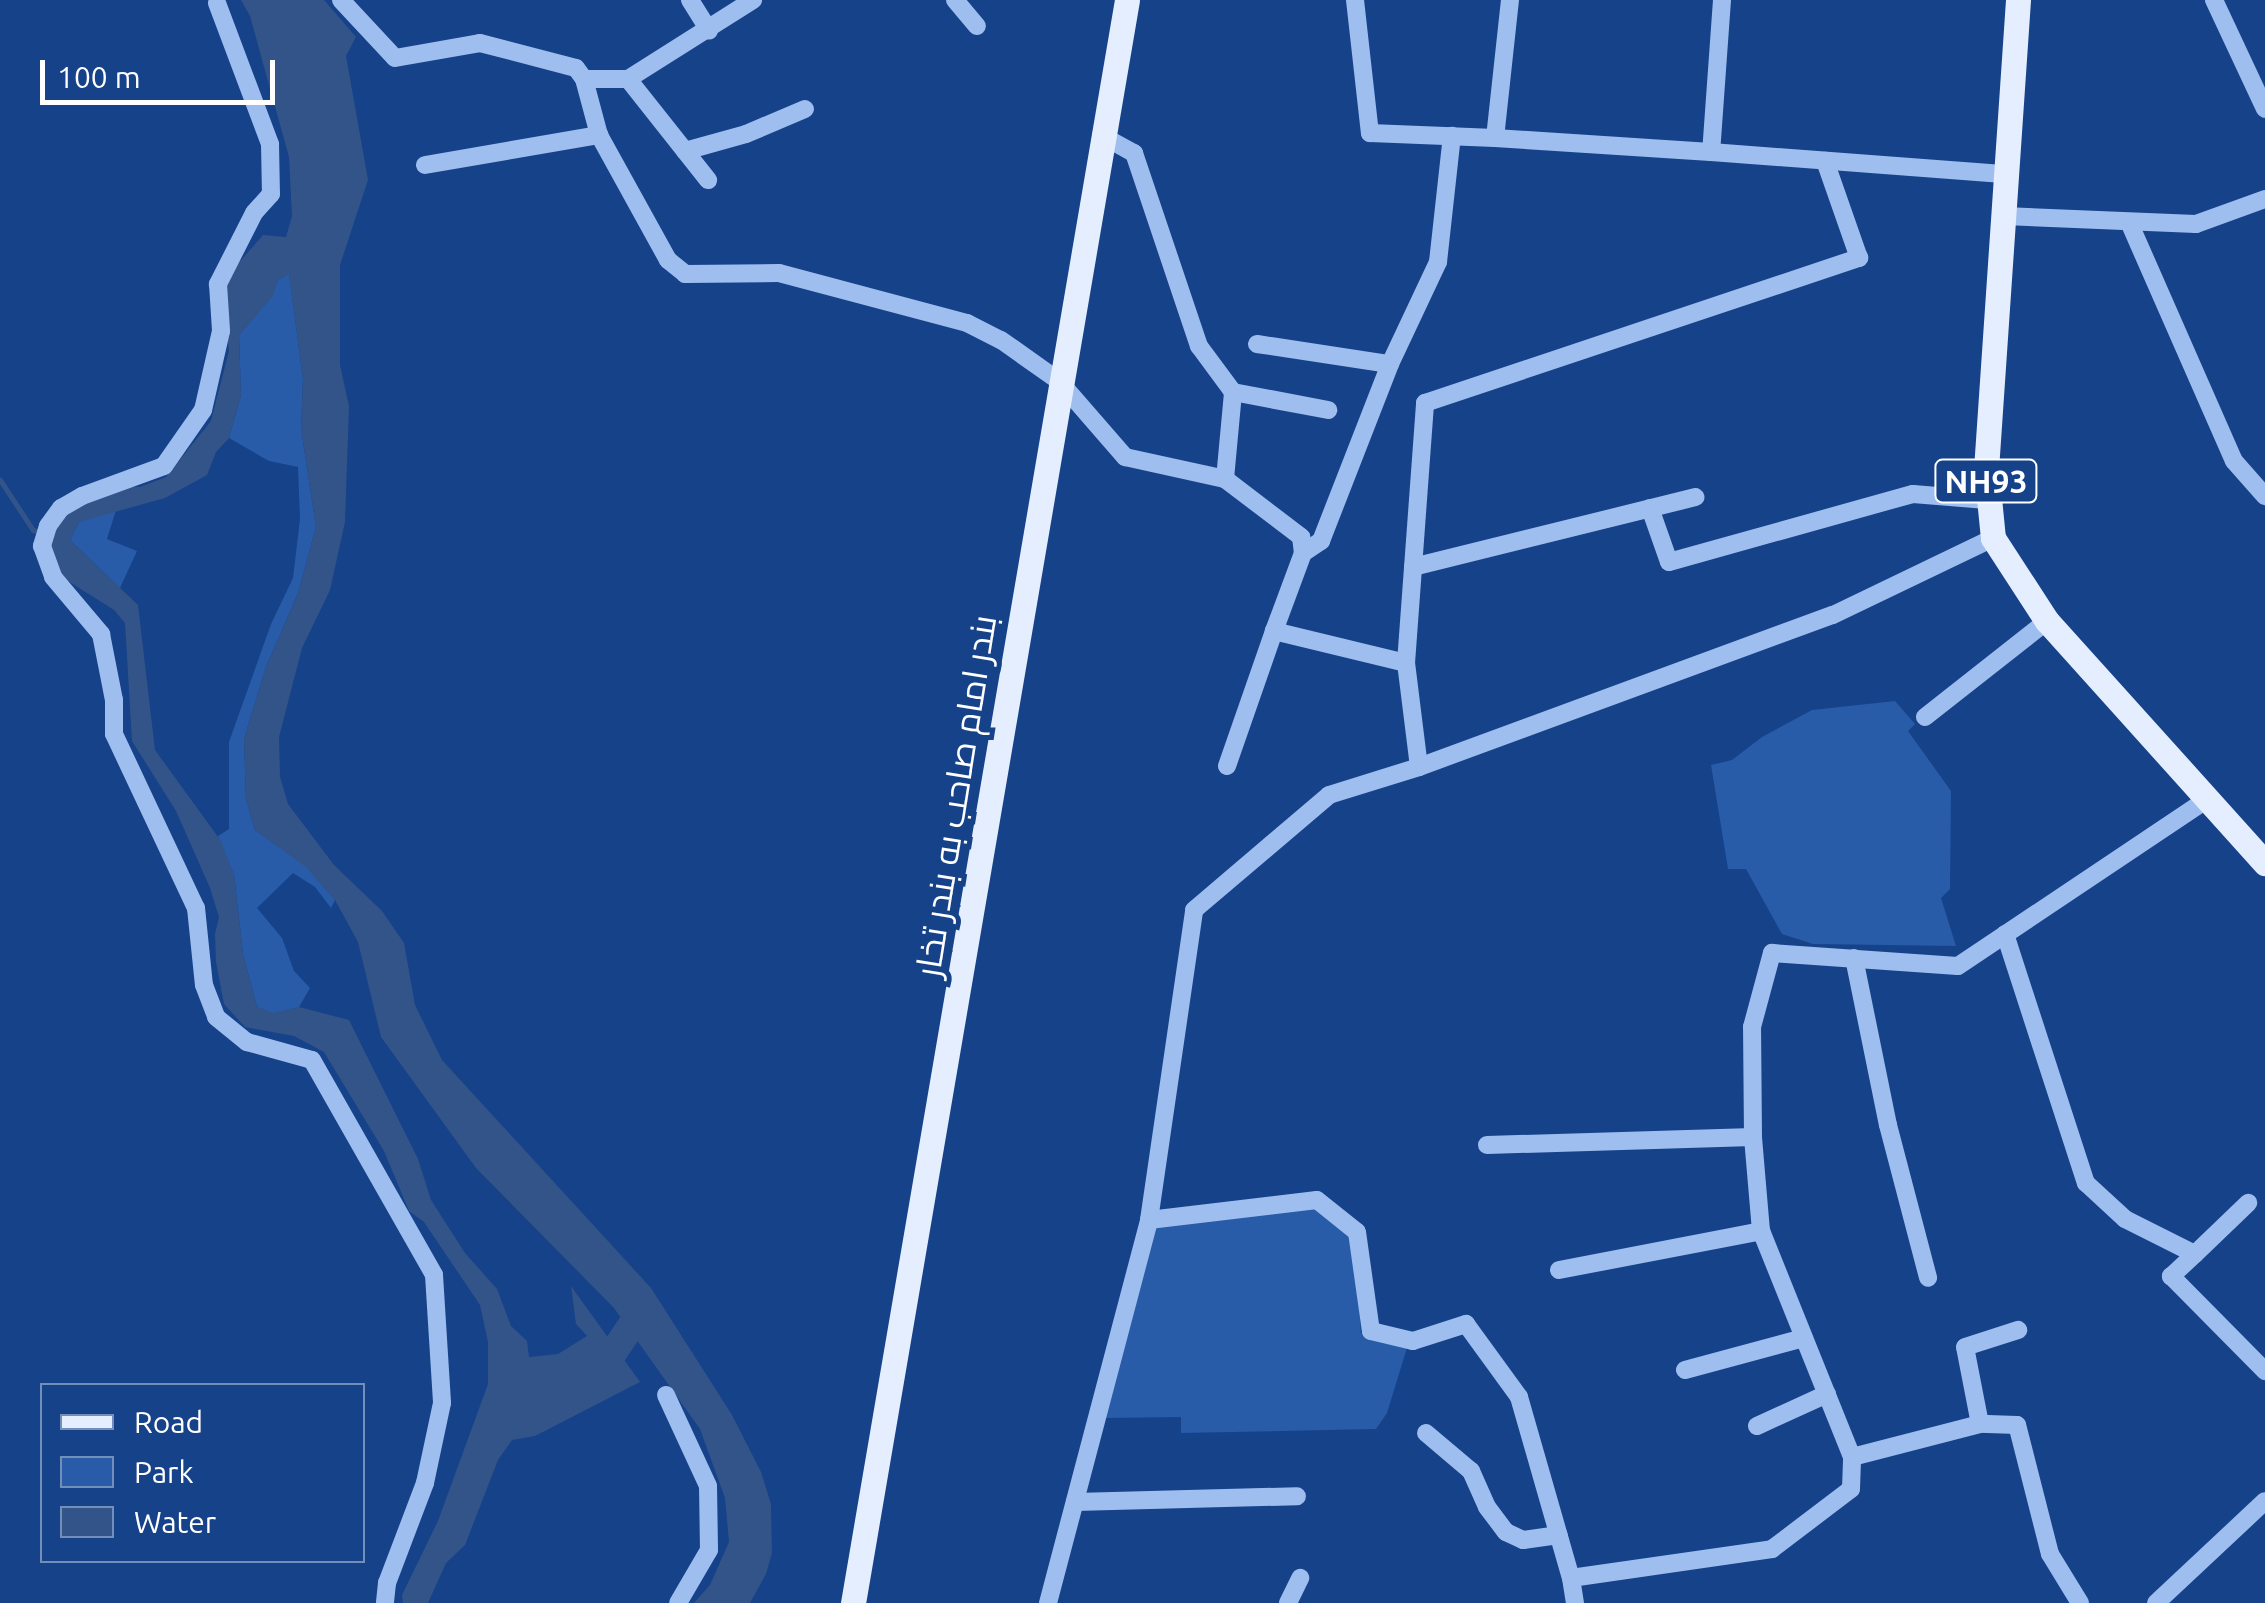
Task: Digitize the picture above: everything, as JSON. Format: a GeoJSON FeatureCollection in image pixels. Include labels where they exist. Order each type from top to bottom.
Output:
{"type":"FeatureCollection","features":[{"type":"Feature","properties":{"kind":"main road","name":"بندر امام صاحب به بندر تخار"},"geometry":{"type":"LineString","coordinates":[[853,1603],[916,1254],[1059,381],[1127,0]]}},
{"type":"Feature","properties":{"kind":"main road","name":"NH93"},"geometry":{"type":"LineString","coordinates":[[2018,0],[1987,500],[1994,538],[2047,621],[2265,863]]}},
{"type":"Feature","properties":{"kind":"street"},"geometry":{"type":"LineString","coordinates":[[341,0],[394,58],[480,43],[576,68],[584,79],[599,136],[668,260],[685,274],[779,272],[966,323],[1001,340],[1059,381],[1125,457],[1224,479],[1301,537],[1304,553]]}},
{"type":"Feature","properties":{"kind":"street"},"geometry":{"type":"LineString","coordinates":[[690,0],[708,30]]}},
{"type":"Feature","properties":{"kind":"street"},"geometry":{"type":"LineString","coordinates":[[584,79],[628,79],[753,0]]}},
{"type":"Feature","properties":{"kind":"street"},"geometry":{"type":"LineString","coordinates":[[954,0],[977,26]]}},
{"type":"Feature","properties":{"kind":"street"},"geometry":{"type":"LineString","coordinates":[[1356,0],[1370,133],[1495,138],[2006,174]]}},
{"type":"Feature","properties":{"kind":"street"},"geometry":{"type":"LineString","coordinates":[[1495,138],[1510,0]]}},
{"type":"Feature","properties":{"kind":"street"},"geometry":{"type":"LineString","coordinates":[[1711,152],[1722,0]]}},
{"type":"Feature","properties":{"kind":"street"},"geometry":{"type":"LineString","coordinates":[[2214,0],[2265,109]]}},
{"type":"Feature","properties":{"kind":"street"},"geometry":{"type":"LineString","coordinates":[[220,1],[270,144],[271,194],[254,213],[218,284],[221,331],[203,410],[164,466],[82,496],[61,508],[48,526],[42,546],[53,577],[101,634],[114,700],[114,734],[196,908],[204,986],[216,1017],[246,1042],[312,1060],[434,1275],[442,1403],[426,1483],[387,1583],[385,1603]]}},
{"type":"Feature","properties":{"kind":"street"},"geometry":{"type":"LineString","coordinates":[[628,79],[708,180]]}},
{"type":"Feature","properties":{"kind":"street"},"geometry":{"type":"LineString","coordinates":[[685,152],[746,134],[805,109]]}},
{"type":"Feature","properties":{"kind":"street"},"geometry":{"type":"LineString","coordinates":[[1101,134],[1134,153],[1199,346],[1233,392],[1224,479]]}},
{"type":"Feature","properties":{"kind":"street"},"geometry":{"type":"LineString","coordinates":[[425,165],[599,136]]}},
{"type":"Feature","properties":{"kind":"street"},"geometry":{"type":"LineString","coordinates":[[1227,766],[1304,553],[1321,540],[1390,364],[1438,262],[1452,136]]}},
{"type":"Feature","properties":{"kind":"street"},"geometry":{"type":"LineString","coordinates":[[1419,767],[1406,664],[1426,403],[1859,258],[1825,160]]}},
{"type":"Feature","properties":{"kind":"street"},"geometry":{"type":"LineString","coordinates":[[2004,216],[2196,224],[2265,199]]}},
{"type":"Feature","properties":{"kind":"street"},"geometry":{"type":"LineString","coordinates":[[2130,222],[2234,462],[2265,496]]}},
{"type":"Feature","properties":{"kind":"street"},"geometry":{"type":"LineString","coordinates":[[1257,344],[1390,364]]}},
{"type":"Feature","properties":{"kind":"street"},"geometry":{"type":"LineString","coordinates":[[1233,392],[1328,410]]}},
{"type":"Feature","properties":{"kind":"street"},"geometry":{"type":"LineString","coordinates":[[1650,508],[1669,562],[1914,494],[1987,500]]}},
{"type":"Feature","properties":{"kind":"street"},"geometry":{"type":"LineString","coordinates":[[1413,567],[1695,497]]}},
{"type":"Feature","properties":{"kind":"street"},"geometry":{"type":"LineString","coordinates":[[1048,1603],[1149,1220],[1194,910],[1329,795],[1419,767],[1833,615],[1994,538]]}},
{"type":"Feature","properties":{"kind":"street"},"geometry":{"type":"LineString","coordinates":[[1925,717],[2047,621]]}},
{"type":"Feature","properties":{"kind":"street"},"geometry":{"type":"LineString","coordinates":[[1274,631],[1406,664]]}},
{"type":"Feature","properties":{"kind":"street"},"geometry":{"type":"LineString","coordinates":[[1571,1578],[1772,1549],[1851,1488],[1852,1457],[1761,1230],[1753,1137],[1752,1027],[1770,956],[1776,951],[1958,966],[2206,800]]}},
{"type":"Feature","properties":{"kind":"street"},"geometry":{"type":"LineString","coordinates":[[2005,934],[2086,1183],[2126,1218],[2196,1254]]}},
{"type":"Feature","properties":{"kind":"street"},"geometry":{"type":"LineString","coordinates":[[1854,958],[1888,1125],[1928,1278]]}},
{"type":"Feature","properties":{"kind":"street"},"geometry":{"type":"LineString","coordinates":[[1487,1145],[1753,1137]]}},
{"type":"Feature","properties":{"kind":"street"},"geometry":{"type":"LineString","coordinates":[[1149,1220],[1317,1200],[1357,1232],[1371,1331],[1413,1341],[1461,1324],[1470,1327],[1519,1397],[1575,1603]]}},
{"type":"Feature","properties":{"kind":"street"},"geometry":{"type":"LineString","coordinates":[[2248,1203],[2171,1276],[2265,1371]]}},
{"type":"Feature","properties":{"kind":"street"},"geometry":{"type":"LineString","coordinates":[[1560,1270],[1761,1230]]}},
{"type":"Feature","properties":{"kind":"street"},"geometry":{"type":"LineString","coordinates":[[1980,1424],[1965,1347],[2018,1330]]}},
{"type":"Feature","properties":{"kind":"street"},"geometry":{"type":"LineString","coordinates":[[1685,1370],[1804,1338]]}},
{"type":"Feature","properties":{"kind":"street"},"geometry":{"type":"LineString","coordinates":[[1757,1426],[1827,1394]]}},
{"type":"Feature","properties":{"kind":"street"},"geometry":{"type":"LineString","coordinates":[[666,1395],[708,1486],[709,1550],[678,1603]]}},
{"type":"Feature","properties":{"kind":"street"},"geometry":{"type":"LineString","coordinates":[[1852,1457],[1980,1424],[2017,1426],[2050,1554],[2080,1603]]}},
{"type":"Feature","properties":{"kind":"street"},"geometry":{"type":"LineString","coordinates":[[1426,1433],[1470,1472],[1506,1532],[1523,1540],[1559,1536]]}},
{"type":"Feature","properties":{"kind":"street"},"geometry":{"type":"LineString","coordinates":[[1075,1502],[1296,1496]]}},
{"type":"Feature","properties":{"kind":"street"},"geometry":{"type":"LineString","coordinates":[[2156,1603],[2265,1501]]}},
{"type":"Feature","properties":{"kind":"street"},"geometry":{"type":"LineString","coordinates":[[1288,1603],[1300,1578]]}},
{"type":"Feature","properties":{"kind":"green space"},"geometry":{"type":"Polygon","coordinates":[[[289,273],[303,379],[301,428],[316,527],[298,593],[266,667],[244,739],[246,799],[255,830],[306,866],[335,900],[331,908],[315,887],[293,873],[257,908],[282,938],[294,971],[310,988],[299,1007],[273,1014],[257,1007],[243,954],[234,875],[218,836],[229,829],[229,742],[271,624],[293,578],[300,519],[298,467],[269,461],[229,438],[241,395],[239,335],[272,296],[277,281],[289,273]]]}},
{"type":"Feature","properties":{"kind":"green space"},"geometry":{"type":"Polygon","coordinates":[[[116,510],[107,539],[137,551],[120,588],[70,540],[79,522],[116,510]]]}},
{"type":"Feature","properties":{"kind":"green space"},"geometry":{"type":"Polygon","coordinates":[[[1895,701],[1915,724],[1908,731],[1951,791],[1950,889],[1941,898],[1956,946],[1813,944],[1782,934],[1746,869],[1728,869],[1711,765],[1732,760],[1762,737],[1812,710],[1895,701]]]}},
{"type":"Feature","properties":{"kind":"green space"},"geometry":{"type":"Polygon","coordinates":[[[1314,1204],[1354,1237],[1361,1333],[1410,1338],[1387,1413],[1376,1429],[1181,1433],[1181,1417],[1105,1418],[1153,1222],[1314,1204]]]}},
{"type":"Feature","properties":{"kind":"water"},"geometry":{"type":"Polygon","coordinates":[[[241,0],[324,0],[356,37],[346,56],[368,180],[340,265],[340,365],[349,406],[345,522],[330,590],[302,648],[279,737],[280,777],[288,804],[334,865],[382,911],[404,943],[415,1005],[442,1060],[651,1288],[732,1415],[761,1472],[771,1504],[772,1553],[750,1603],[694,1603],[710,1585],[729,1542],[725,1498],[700,1429],[614,1308],[476,1168],[381,1037],[358,942],[335,900],[306,867],[255,830],[246,799],[244,739],[266,667],[298,593],[316,527],[301,428],[303,379],[289,274],[277,281],[273,296],[239,335],[241,395],[229,438],[216,452],[207,475],[165,498],[79,522],[70,540],[138,605],[155,750],[221,841],[234,875],[243,954],[257,1007],[273,1013],[299,1007],[349,1020],[418,1159],[431,1200],[465,1253],[497,1289],[511,1326],[527,1341],[529,1357],[558,1354],[587,1336],[576,1324],[571,1286],[640,1382],[535,1436],[512,1440],[498,1460],[465,1545],[446,1563],[428,1603],[403,1603],[402,1595],[438,1521],[488,1384],[488,1342],[480,1305],[424,1222],[409,1211],[384,1151],[324,1052],[294,1036],[245,1027],[224,1004],[216,962],[219,917],[210,888],[176,811],[132,741],[125,623],[114,610],[57,574],[48,545],[63,512],[113,487],[140,487],[166,477],[211,421],[229,351],[223,303],[228,275],[263,235],[286,237],[292,216],[289,157],[250,16],[241,0]]]}},
{"type":"Feature","properties":{"kind":"waterway"},"geometry":{"type":"LineString","coordinates":[[0,480],[33,530],[43,533]]}},
{"type":"Feature","properties":{"kind":"waterway"},"geometry":{"type":"LineString","coordinates":[[593,1373],[603,1368],[643,1308]]}}]}
